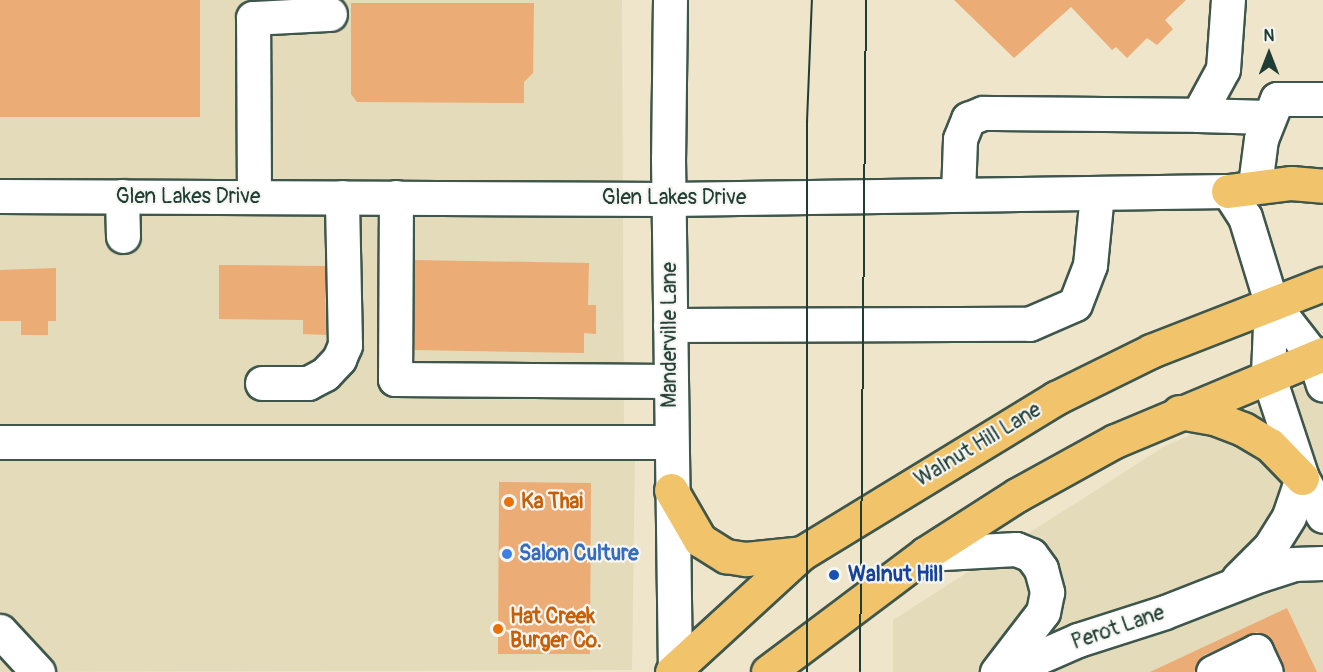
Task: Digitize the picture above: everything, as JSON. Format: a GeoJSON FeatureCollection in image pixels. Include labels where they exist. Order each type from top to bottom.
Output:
{"type":"FeatureCollection","features":[{"type":"Feature","properties":{"kind":"main road"},"geometry":{"type":"LineString","coordinates":[[1242,188],[1323,186]]}},
{"type":"Feature","properties":{"kind":"main road","name":"Walnut Hill Lane"},"geometry":{"type":"LineString","coordinates":[[674,671],[802,553],[1056,398],[1151,351],[1271,302],[1323,284]]}},
{"type":"Feature","properties":{"kind":"main road"},"geometry":{"type":"LineString","coordinates":[[768,672],[925,554],[1095,452],[1179,412],[1268,375],[1320,366]]}},
{"type":"Feature","properties":{"kind":"main road"},"geometry":{"type":"LineString","coordinates":[[1179,412],[1217,419],[1243,429],[1270,445],[1302,478]]}},
{"type":"Feature","properties":{"kind":"main road"},"geometry":{"type":"LineString","coordinates":[[671,490],[700,540],[726,556],[746,559],[802,553]]}},
{"type":"Feature","properties":{"kind":"street","name":"Manderville Lane"},"geometry":{"type":"LineString","coordinates":[[670,0],[668,199],[674,671]]}},
{"type":"Feature","properties":{"kind":"street"},"geometry":{"type":"LineString","coordinates":[[1198,115],[1223,69],[1228,0]]}},
{"type":"Feature","properties":{"kind":"street"},"geometry":{"type":"LineString","coordinates":[[254,197],[253,18],[330,14]]}},
{"type":"Feature","properties":{"kind":"street"},"geometry":{"type":"LineString","coordinates":[[1323,99],[1277,99],[1242,188],[1245,217],[1271,302],[1268,375],[1302,478],[1323,516]]}},
{"type":"Feature","properties":{"kind":"street"},"geometry":{"type":"LineString","coordinates":[[958,194],[960,139],[968,119],[983,113],[1268,117]]}},
{"type":"Feature","properties":{"kind":"street","name":"Glen Lakes Drive"},"geometry":{"type":"LineString","coordinates":[[0,196],[668,199],[1097,193],[1242,188]]}},
{"type":"Feature","properties":{"kind":"street"},"geometry":{"type":"LineString","coordinates":[[670,326],[1029,324],[1075,304],[1090,265],[1097,193]]}},
{"type":"Feature","properties":{"kind":"street"},"geometry":{"type":"LineString","coordinates":[[122,196],[123,236]]}},
{"type":"Feature","properties":{"kind":"street"},"geometry":{"type":"LineString","coordinates":[[262,383],[308,383],[325,374],[339,359],[345,345],[342,197]]}},
{"type":"Feature","properties":{"kind":"street"},"geometry":{"type":"LineString","coordinates":[[396,197],[395,379],[670,381]]}},
{"type":"Feature","properties":{"kind":"street"},"geometry":{"type":"LineString","coordinates":[[1271,302],[1320,366]]}},
{"type":"Feature","properties":{"kind":"street"},"geometry":{"type":"LineString","coordinates":[[0,442],[671,442]]}},
{"type":"Feature","properties":{"kind":"street"},"geometry":{"type":"LineString","coordinates":[[1232,585],[1270,548],[1289,516],[1302,478]]}},
{"type":"Feature","properties":{"kind":"street"},"geometry":{"type":"LineString","coordinates":[[925,554],[1016,549],[1031,555],[1041,569],[1047,592],[1043,612],[997,672]]}},
{"type":"Feature","properties":{"kind":"street","name":"Perot Lane"},"geometry":{"type":"LineString","coordinates":[[1005,672],[1078,640],[1165,612],[1293,564],[1323,563]]}},
{"type":"Feature","properties":{"kind":"street"},"geometry":{"type":"LineString","coordinates":[[0,631],[38,672]]}},
{"type":"Feature","properties":{"kind":"street"},"geometry":{"type":"LineString","coordinates":[[1213,672],[1256,651],[1266,672]]}},
{"type":"Feature","properties":{"kind":"shaded area"},"geometry":{"type":"Polygon","coordinates":[[[0,0],[622,0],[624,438],[0,440],[0,0]]]}},
{"type":"Feature","properties":{"kind":"shaded area"},"geometry":{"type":"Polygon","coordinates":[[[1323,377],[1323,672],[893,672],[893,620],[1165,446],[1323,377]]]}},
{"type":"Feature","properties":{"kind":"shaded area"},"geometry":{"type":"Polygon","coordinates":[[[0,446],[635,448],[632,670],[0,672],[0,446]]]}},
{"type":"Feature","properties":{"kind":"building"},"geometry":{"type":"Polygon","coordinates":[[[0,0],[200,0],[200,117],[0,117],[0,0]]]}},
{"type":"Feature","properties":{"kind":"building"},"geometry":{"type":"Polygon","coordinates":[[[954,0],[1186,0],[1165,20],[1173,29],[1157,45],[1147,38],[1127,58],[1116,47],[1112,50],[1071,7],[1014,58],[954,0]]]}},
{"type":"Feature","properties":{"kind":"building"},"geometry":{"type":"Polygon","coordinates":[[[351,3],[534,3],[533,73],[524,82],[524,103],[357,102],[351,94],[351,3]]]}},
{"type":"Feature","properties":{"kind":"building"},"geometry":{"type":"Polygon","coordinates":[[[414,260],[589,263],[588,305],[596,305],[596,334],[584,333],[584,353],[414,350],[414,260]]]}},
{"type":"Feature","properties":{"kind":"building"},"geometry":{"type":"Polygon","coordinates":[[[219,265],[325,266],[326,335],[303,334],[303,320],[219,319],[219,265]]]}},
{"type":"Feature","properties":{"kind":"building"},"geometry":{"type":"Polygon","coordinates":[[[56,268],[56,321],[48,321],[48,335],[21,335],[21,321],[0,321],[0,270],[56,268]]]}},
{"type":"Feature","properties":{"kind":"building"},"geometry":{"type":"Polygon","coordinates":[[[499,482],[591,483],[590,654],[498,654],[499,482]]]}},
{"type":"Feature","properties":{"kind":"building"},"geometry":{"type":"Polygon","coordinates":[[[1287,608],[1317,672],[1284,672],[1273,642],[1257,632],[1204,655],[1194,672],[1150,672],[1287,608]]]}},
{"type":"Feature","properties":{"kind":"tram line"},"geometry":{"type":"LineString","coordinates":[[807,672],[807,122],[812,0]]}},
{"type":"Feature","properties":{"kind":"tram line"},"geometry":{"type":"LineString","coordinates":[[860,672],[866,0]]}},
{"type":"Feature","properties":{"kind":"place","name":"Ka Thai"},"geometry":{"type":"Point","coordinates":[509,502]}},
{"type":"Feature","properties":{"kind":"place","name":"Salon Culture"},"geometry":{"type":"Point","coordinates":[507,554]}},
{"type":"Feature","properties":{"kind":"place","name":"Walnut Hill"},"geometry":{"type":"Point","coordinates":[834,575]}},
{"type":"Feature","properties":{"kind":"place","name":"Hat Creek Burger Co."},"geometry":{"type":"Point","coordinates":[498,629]}}]}
